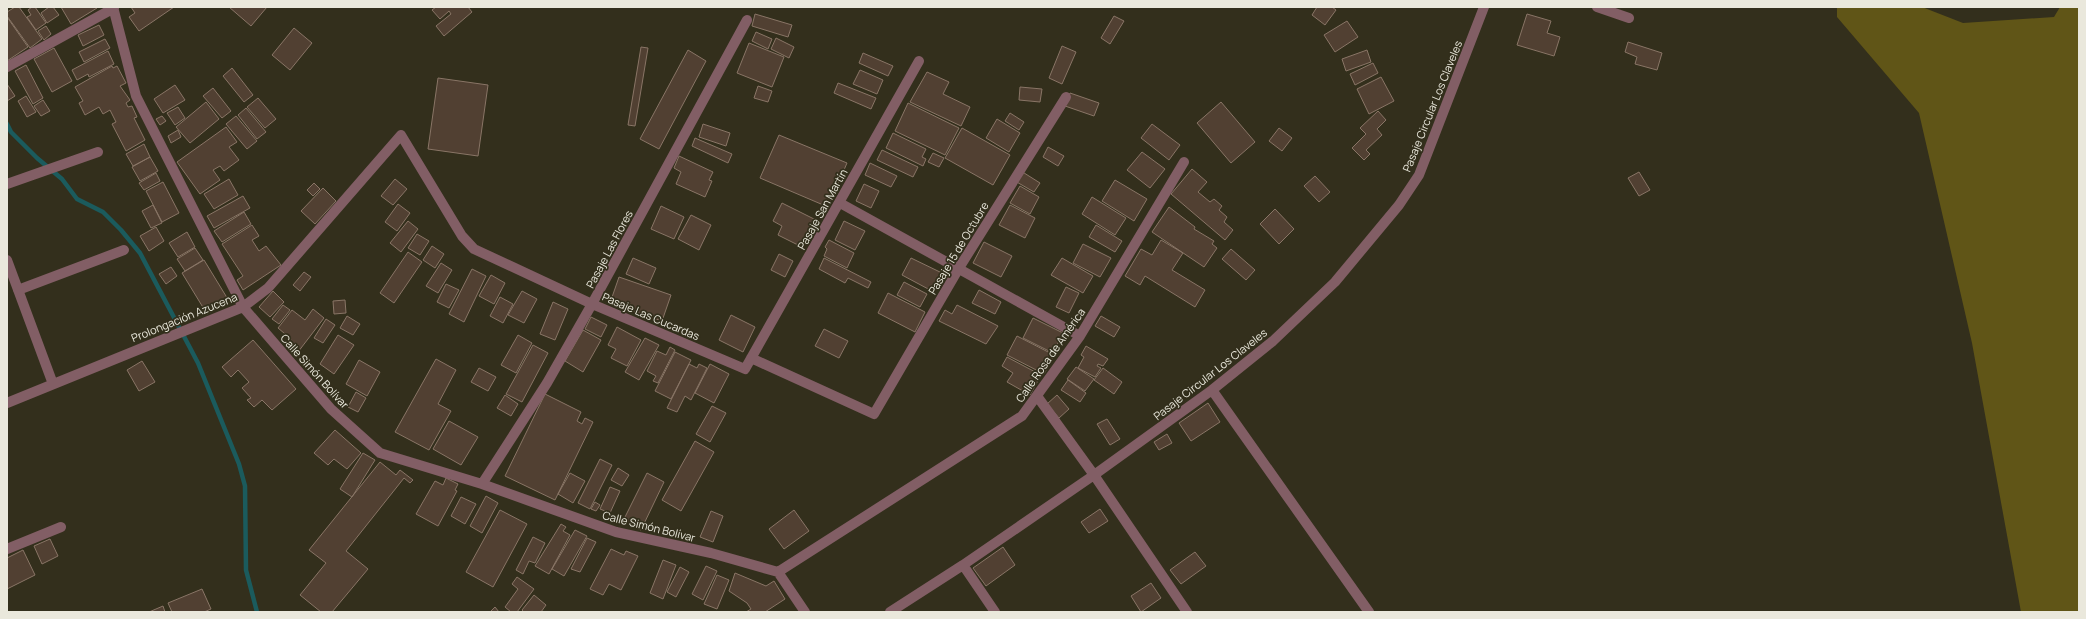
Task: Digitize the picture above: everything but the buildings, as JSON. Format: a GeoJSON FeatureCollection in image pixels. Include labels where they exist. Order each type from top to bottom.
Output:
{"type":"FeatureCollection","features":[{"type":"Feature","properties":{"kind":"street","name":"Pasaje Circular Los Claveles"},"geometry":{"type":"LineString","coordinates":[[890,612],[963,565],[1094,475],[1212,390],[1273,341],[1335,282],[1399,205],[1419,175],[1484,7]]}},
{"type":"Feature","properties":{"kind":"street"},"geometry":{"type":"LineString","coordinates":[[1597,7],[1629,18]]}},
{"type":"Feature","properties":{"kind":"street"},"geometry":{"type":"LineString","coordinates":[[7,67],[113,8]]}},
{"type":"Feature","properties":{"kind":"street","name":"Calle Simón Bolívar"},"geometry":{"type":"LineString","coordinates":[[113,8],[136,96],[243,307],[331,410],[380,453],[482,484],[616,532],[711,553],[778,572]]}},
{"type":"Feature","properties":{"kind":"street","name":"Pasaje Las Flores"},"geometry":{"type":"LineString","coordinates":[[482,484],[547,383],[592,304],[747,20]]}},
{"type":"Feature","properties":{"kind":"street","name":"Pasaje San Martín"},"geometry":{"type":"LineString","coordinates":[[746,369],[919,61]]}},
{"type":"Feature","properties":{"kind":"street","name":"Pasaje 15 de Octubre"},"geometry":{"type":"LineString","coordinates":[[751,358],[874,414],[959,268],[1066,97]]}},
{"type":"Feature","properties":{"kind":"street","name":"Prolongación Azucena"},"geometry":{"type":"LineString","coordinates":[[7,402],[243,307],[268,288],[401,135]]}},
{"type":"Feature","properties":{"kind":"street","name":"Pasaje Las Cucardas"},"geometry":{"type":"LineString","coordinates":[[401,135],[462,236],[474,249],[592,304],[746,369]]}},
{"type":"Feature","properties":{"kind":"street"},"geometry":{"type":"LineString","coordinates":[[7,184],[98,152]]}},
{"type":"Feature","properties":{"kind":"street","name":"Calle Rosa de América"},"geometry":{"type":"LineString","coordinates":[[778,572],[1022,416],[1080,336],[1184,162]]}},
{"type":"Feature","properties":{"kind":"street"},"geometry":{"type":"LineString","coordinates":[[840,203],[1080,336]]}},
{"type":"Feature","properties":{"kind":"street"},"geometry":{"type":"LineString","coordinates":[[18,290],[124,250]]}},
{"type":"Feature","properties":{"kind":"street"},"geometry":{"type":"LineString","coordinates":[[7,260],[53,384]]}},
{"type":"Feature","properties":{"kind":"street"},"geometry":{"type":"LineString","coordinates":[[1212,390],[1369,612]]}},
{"type":"Feature","properties":{"kind":"street"},"geometry":{"type":"LineString","coordinates":[[1036,396],[1094,475],[1187,612]]}},
{"type":"Feature","properties":{"kind":"street"},"geometry":{"type":"LineString","coordinates":[[7,549],[60,527]]}},
{"type":"Feature","properties":{"kind":"street"},"geometry":{"type":"LineString","coordinates":[[963,565],[995,612]]}},
{"type":"Feature","properties":{"kind":"street"},"geometry":{"type":"LineString","coordinates":[[778,572],[805,612]]}},
{"type":"Feature","properties":{"kind":"shaded area"},"geometry":{"type":"Polygon","coordinates":[[[1837,7],[1922,7],[1963,23],[2054,17],[2060,7],[2079,7],[2079,612],[2021,612],[1972,343],[1919,113],[1837,17],[1837,7]]]}},
{"type":"Feature","properties":{"kind":"waterway"},"geometry":{"type":"LineString","coordinates":[[7,124],[11,132],[37,158],[62,179],[77,199],[103,212],[121,230],[140,253],[198,363],[239,464],[245,486],[246,570],[257,612]]}}]}
